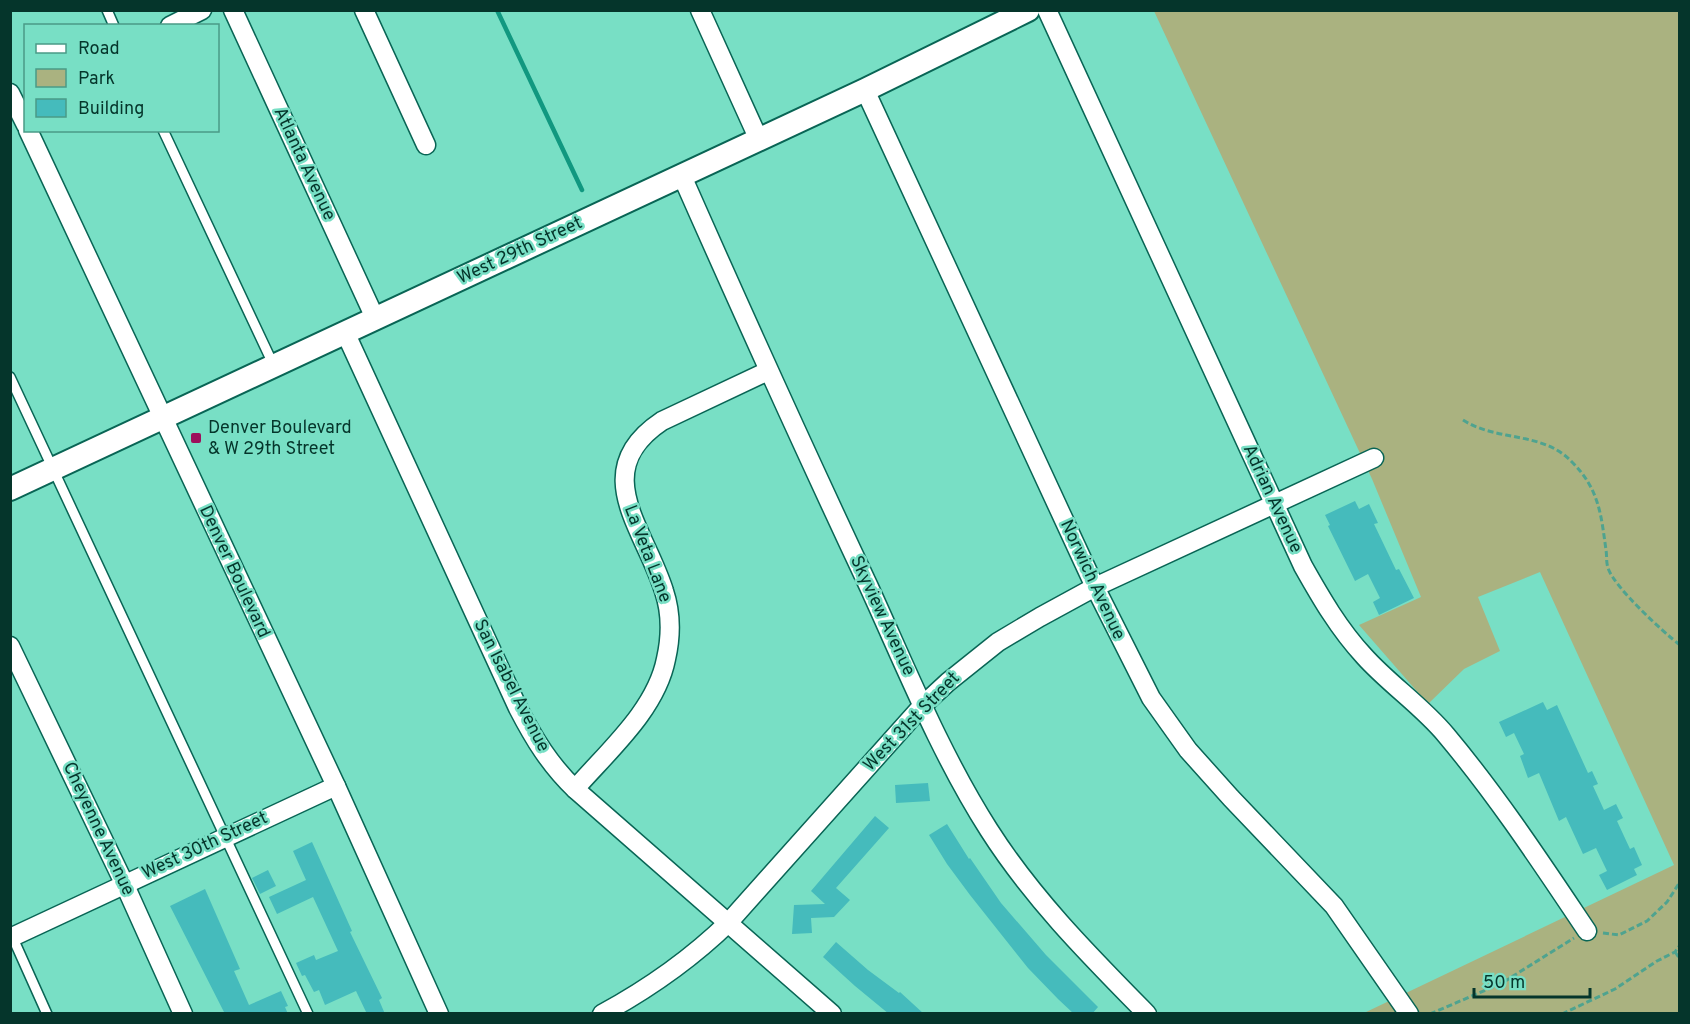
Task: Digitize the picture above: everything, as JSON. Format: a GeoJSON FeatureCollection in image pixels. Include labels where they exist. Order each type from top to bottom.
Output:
{"type":"FeatureCollection","features":[{"type":"Feature","properties":{"kind":"street"},"geometry":{"type":"LineString","coordinates":[[174,24],[202,10]]}},
{"type":"Feature","properties":{"kind":"street","name":"Atlanta Avenue"},"geometry":{"type":"LineString","coordinates":[[233,10],[375,318]]}},
{"type":"Feature","properties":{"kind":"street"},"geometry":{"type":"LineString","coordinates":[[364,10],[426,146]]}},
{"type":"Feature","properties":{"kind":"street"},"geometry":{"type":"LineString","coordinates":[[700,10],[759,140]]}},
{"type":"Feature","properties":{"kind":"street","name":"West 29th Street"},"geometry":{"type":"LineString","coordinates":[[10,489],[759,140],[1028,10]]}},
{"type":"Feature","properties":{"kind":"street","name":"Adrian Avenue"},"geometry":{"type":"LineString","coordinates":[[1047,10],[1303,566],[1337,624],[1364,657],[1445,733],[1515,822],[1587,931]]}},
{"type":"Feature","properties":{"kind":"street","name":"Norwich Avenue"},"geometry":{"type":"LineString","coordinates":[[865,90],[1095,587],[1150,698],[1188,750],[1335,906],[1409,1014]]}},
{"type":"Feature","properties":{"kind":"street"},"geometry":{"type":"LineString","coordinates":[[15,96],[24,120]]}},
{"type":"Feature","properties":{"kind":"street","name":"Denver Boulevard"},"geometry":{"type":"LineString","coordinates":[[29,132],[161,418],[336,786],[439,1014]]}},
{"type":"Feature","properties":{"kind":"street","name":"Skyview Avenue"},"geometry":{"type":"LineString","coordinates":[[682,176],[768,371],[923,705],[965,790],[990,831],[1052,914],[1147,1014]]}},
{"type":"Feature","properties":{"kind":"street","name":"San Isabel Avenue"},"geometry":{"type":"LineString","coordinates":[[345,332],[522,716],[544,755],[575,789],[832,1014]]}},
{"type":"Feature","properties":{"kind":"street","name":"La Veta Lane"},"geometry":{"type":"LineString","coordinates":[[575,789],[646,706],[662,671],[669,646],[669,614],[665,593],[624,495],[627,461],[636,443],[647,431],[662,421],[768,371]]}},
{"type":"Feature","properties":{"kind":"street","name":"West 31st Street"},"geometry":{"type":"LineString","coordinates":[[602,1014],[648,987],[682,963],[729,922],[923,705],[998,642],[1095,587],[1374,458]]}},
{"type":"Feature","properties":{"kind":"street","name":"Cheyenne Avenue"},"geometry":{"type":"LineString","coordinates":[[10,646],[124,883],[183,1014]]}},
{"type":"Feature","properties":{"kind":"street","name":"West 30th Street"},"geometry":{"type":"LineString","coordinates":[[11,936],[336,786]]}},
{"type":"Feature","properties":{"kind":"lane"},"geometry":{"type":"LineString","coordinates":[[107,10],[113,24]]}},
{"type":"Feature","properties":{"kind":"lane"},"geometry":{"type":"LineString","coordinates":[[164,132],[274,366]]}},
{"type":"Feature","properties":{"kind":"lane"},"geometry":{"type":"LineString","coordinates":[[10,377],[227,836],[308,1014]]}},
{"type":"Feature","properties":{"kind":"lane"},"geometry":{"type":"LineString","coordinates":[[11,936],[47,1014]]}},
{"type":"Feature","properties":{"kind":"path"},"geometry":{"type":"LineString","coordinates":[[1463,420],[1486,430],[1534,440],[1557,448],[1572,462],[1590,483],[1599,506],[1608,568],[1615,582],[1652,621],[1680,645]]}},
{"type":"Feature","properties":{"kind":"path"},"geometry":{"type":"LineString","coordinates":[[1430,1014],[1502,983],[1587,931],[1619,935],[1647,921],[1667,902],[1680,882]]}},
{"type":"Feature","properties":{"kind":"path"},"geometry":{"type":"LineString","coordinates":[[1562,1014],[1615,989],[1675,952],[1680,945]]}},
{"type":"Feature","properties":{"kind":"path"},"geometry":{"type":"LineString","coordinates":[[1675,952],[1680,959]]}},
{"type":"Feature","properties":{"kind":"green space"},"geometry":{"type":"Polygon","coordinates":[[[1154,11],[1679,11],[1679,1013],[1364,1013],[1674,865],[1540,572],[1478,597],[1500,651],[1464,669],[1428,704],[1359,625],[1421,597],[1372,479],[1154,11]]]}},
{"type":"Feature","properties":{"kind":"building"},"geometry":{"type":"Polygon","coordinates":[[[1355,501],[1359,509],[1369,504],[1378,523],[1374,524],[1396,570],[1399,569],[1414,598],[1379,615],[1373,602],[1380,598],[1368,574],[1355,581],[1328,526],[1330,525],[1325,515],[1355,501]]]}},
{"type":"Feature","properties":{"kind":"building"},"geometry":{"type":"Polygon","coordinates":[[[1543,702],[1547,710],[1557,705],[1588,773],[1592,771],[1598,784],[1593,786],[1604,810],[1616,804],[1623,818],[1617,821],[1630,849],[1634,847],[1642,865],[1634,869],[1637,875],[1607,890],[1599,875],[1607,871],[1596,848],[1583,854],[1566,817],[1559,821],[1539,773],[1528,778],[1520,756],[1524,754],[1514,733],[1506,737],[1499,722],[1543,702]]]}},
{"type":"Feature","properties":{"kind":"building"},"geometry":{"type":"Polygon","coordinates":[[[928,783],[930,801],[896,803],[895,785],[928,783]]]}},
{"type":"Feature","properties":{"kind":"building"},"geometry":{"type":"Polygon","coordinates":[[[875,816],[889,828],[836,888],[850,900],[834,917],[811,918],[812,933],[792,934],[794,905],[825,904],[811,891],[875,816]]]}},
{"type":"Feature","properties":{"kind":"building"},"geometry":{"type":"Polygon","coordinates":[[[947,824],[1001,903],[1046,955],[1098,1007],[1092,1014],[1074,1014],[1058,999],[1028,968],[970,895],[929,835],[947,824]]]}},
{"type":"Feature","properties":{"kind":"building"},"geometry":{"type":"Polygon","coordinates":[[[312,842],[352,931],[350,932],[382,998],[379,1000],[385,1014],[367,1014],[356,991],[325,1005],[319,990],[314,992],[296,963],[314,955],[316,960],[338,951],[313,897],[277,914],[269,897],[306,880],[293,851],[312,842]]]}},
{"type":"Feature","properties":{"kind":"building"},"geometry":{"type":"Polygon","coordinates":[[[268,870],[276,886],[260,894],[252,878],[268,870]]]}},
{"type":"Feature","properties":{"kind":"building"},"geometry":{"type":"Polygon","coordinates":[[[205,889],[240,969],[234,971],[249,1005],[281,991],[288,1006],[285,1007],[288,1014],[225,1014],[170,906],[205,889]]]}},
{"type":"Feature","properties":{"kind":"building"},"geometry":{"type":"Polygon","coordinates":[[[836,942],[868,970],[900,992],[924,1014],[889,1014],[823,957],[836,942]]]}},
{"type":"Feature","properties":{"kind":"waterway"},"geometry":{"type":"LineString","coordinates":[[497,10],[582,190]]}},
{"type":"Feature","properties":{"kind":"place","name":"Denver Boulevard & W 29th Street"},"geometry":{"type":"Point","coordinates":[196,438]}}]}
